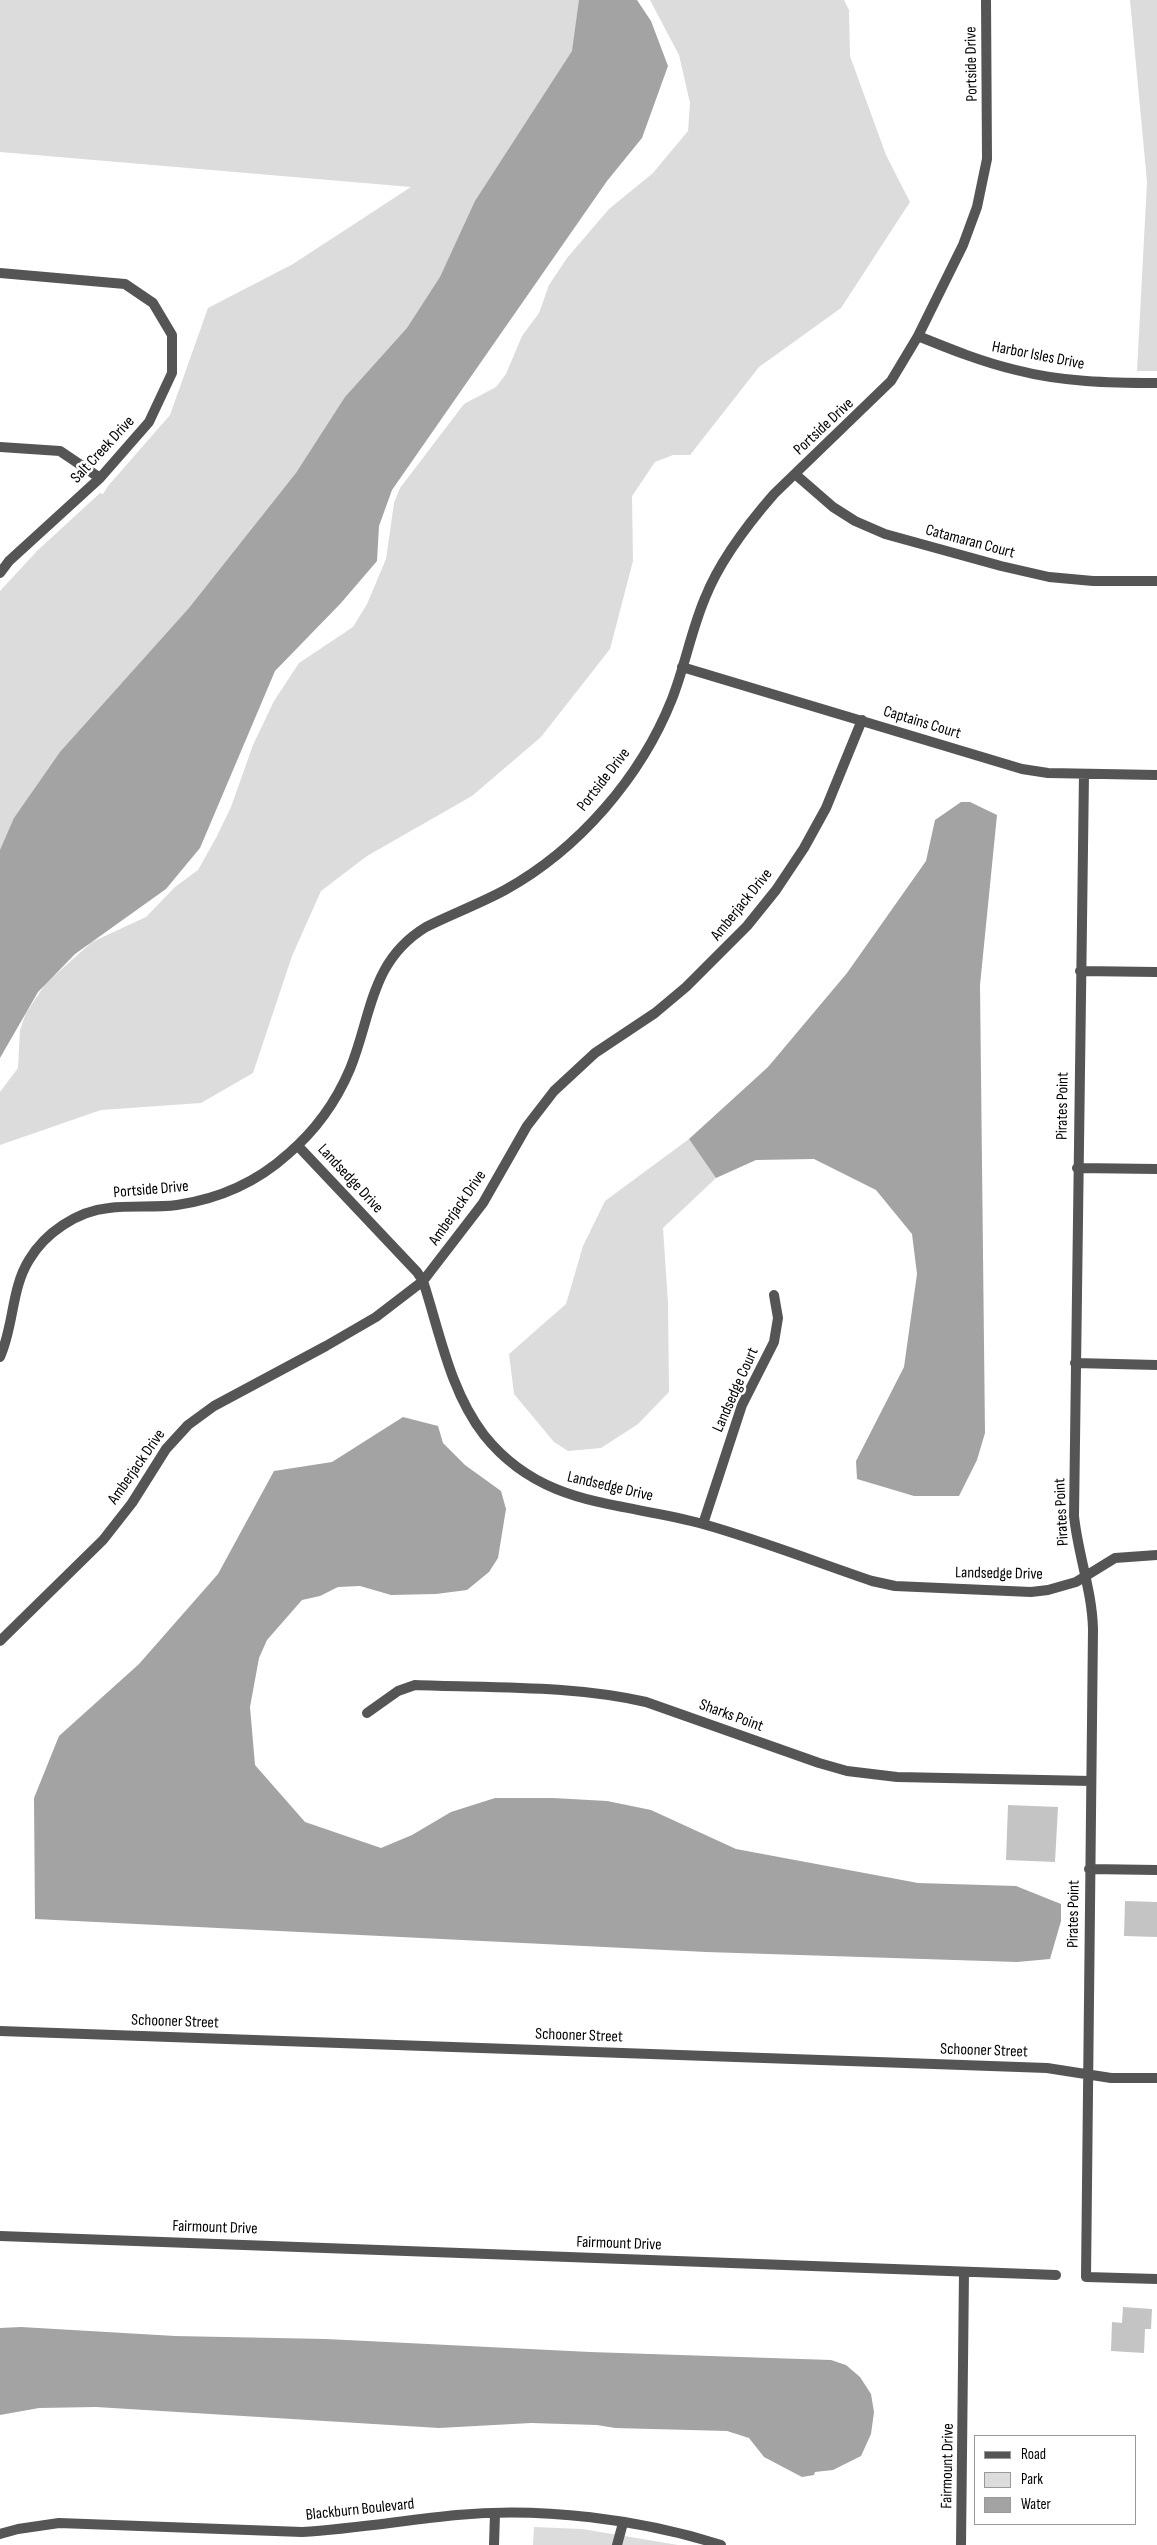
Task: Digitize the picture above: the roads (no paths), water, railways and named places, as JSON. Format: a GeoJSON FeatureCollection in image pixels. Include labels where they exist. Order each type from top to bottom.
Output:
{"type":"FeatureCollection","features":[{"type":"Feature","properties":{"kind":"street","name":"Portside Drive"},"geometry":{"type":"LineString","coordinates":[[0,1357],[8,1334],[20,1279],[29,1260],[42,1242],[62,1226],[84,1214],[108,1208],[176,1205],[229,1191],[262,1174],[298,1146],[326,1114],[342,1086],[358,1048],[375,988],[394,953],[414,934],[426,927],[506,889],[529,875],[580,833],[617,793],[636,766],[662,721],[700,611],[715,577],[757,513],[795,474],[881,393],[900,369],[963,245],[984,180],[988,132],[986,0]]}},
{"type":"Feature","properties":{"kind":"street","name":"Salt Creek Drive"},"geometry":{"type":"LineString","coordinates":[[0,272],[126,284],[153,303],[172,334],[172,373],[148,422],[100,478],[9,561],[0,573]]}},
{"type":"Feature","properties":{"kind":"street","name":"Harbor Isles Drive"},"geometry":{"type":"LineString","coordinates":[[918,336],[983,361],[1017,371],[1089,382],[1157,383]]}},
{"type":"Feature","properties":{"kind":"street"},"geometry":{"type":"LineString","coordinates":[[0,447],[60,451],[100,478]]}},
{"type":"Feature","properties":{"kind":"street","name":"Catamaran Court"},"geometry":{"type":"LineString","coordinates":[[795,474],[833,507],[856,521],[885,534],[1001,566],[1050,577],[1093,581],[1157,581]]}},
{"type":"Feature","properties":{"kind":"street","name":"Captains Court"},"geometry":{"type":"LineString","coordinates":[[682,667],[1022,769],[1084,774],[1157,775]]}},
{"type":"Feature","properties":{"kind":"street","name":"Amberjack Drive"},"geometry":{"type":"LineString","coordinates":[[0,1641],[103,1540],[132,1503],[166,1449],[188,1425],[214,1406],[376,1317],[422,1281],[483,1203],[527,1126],[554,1091],[595,1053],[655,1013],[686,987],[736,939],[776,890],[804,848],[826,808],[862,720]]}},
{"type":"Feature","properties":{"kind":"street","name":"Pirates Point"},"geometry":{"type":"LineString","coordinates":[[1084,774],[1074,1516],[1078,1547],[1086,1576],[1093,1629],[1086,2276],[1157,2279]]}},
{"type":"Feature","properties":{"kind":"street"},"geometry":{"type":"LineString","coordinates":[[1080,971],[1157,972]]}},
{"type":"Feature","properties":{"kind":"street","name":"Landsedge Drive"},"geometry":{"type":"LineString","coordinates":[[298,1146],[410,1264],[422,1281],[459,1395],[483,1434],[508,1460],[534,1480],[567,1495],[704,1524],[872,1582],[895,1586],[1031,1592],[1066,1586],[1115,1558],[1157,1555]]}},
{"type":"Feature","properties":{"kind":"street"},"geometry":{"type":"LineString","coordinates":[[1078,1168],[1157,1169]]}},
{"type":"Feature","properties":{"kind":"street","name":"Landsedge Court"},"geometry":{"type":"LineString","coordinates":[[704,1524],[742,1405],[774,1342],[778,1318],[774,1295]]}},
{"type":"Feature","properties":{"kind":"street"},"geometry":{"type":"LineString","coordinates":[[1075,1364],[1157,1365]]}},
{"type":"Feature","properties":{"kind":"street","name":"Sharks Point"},"geometry":{"type":"LineString","coordinates":[[368,1712],[398,1691],[415,1685],[572,1690],[621,1696],[646,1702],[819,1764],[847,1771],[897,1777],[1091,1781]]}},
{"type":"Feature","properties":{"kind":"street"},"geometry":{"type":"LineString","coordinates":[[1089,1869],[1157,1870]]}},
{"type":"Feature","properties":{"kind":"street","name":"Schooner Street"},"geometry":{"type":"LineString","coordinates":[[0,2031],[1047,2068],[1111,2078],[1157,2078]]}},
{"type":"Feature","properties":{"kind":"street","name":"Fairmount Drive"},"geometry":{"type":"LineString","coordinates":[[0,2236],[964,2272],[961,2545]]}},
{"type":"Feature","properties":{"kind":"street"},"geometry":{"type":"LineString","coordinates":[[964,2272],[1056,2275]]}},
{"type":"Feature","properties":{"kind":"street"},"geometry":{"type":"LineString","coordinates":[[494,2545],[496,2514]]}},
{"type":"Feature","properties":{"kind":"street","name":"Blackburn Boulevard"},"geometry":{"type":"LineString","coordinates":[[0,2534],[18,2528],[59,2523],[302,2532],[458,2515],[496,2514],[583,2517],[623,2523],[696,2542],[721,2545]]}},
{"type":"Feature","properties":{"kind":"street"},"geometry":{"type":"LineString","coordinates":[[617,2545],[623,2523]]}},
{"type":"Feature","properties":{"kind":"water"},"geometry":{"type":"Polygon","coordinates":[[[579,0],[637,0],[651,21],[668,66],[642,138],[607,181],[392,490],[379,526],[377,561],[341,603],[275,671],[200,848],[166,889],[75,954],[38,992],[0,1058],[0,850],[14,818],[60,752],[189,608],[296,473],[345,397],[407,328],[440,277],[475,201],[572,51],[579,0]]]}},
{"type":"Feature","properties":{"kind":"water"},"geometry":{"type":"Polygon","coordinates":[[[961,802],[970,802],[997,815],[980,985],[985,1433],[977,1460],[959,1496],[914,1496],[857,1479],[856,1461],[904,1367],[917,1274],[912,1234],[876,1190],[814,1159],[756,1160],[716,1178],[689,1139],[768,1067],[847,973],[926,861],[935,820],[961,802]]]}},
{"type":"Feature","properties":{"kind":"water"},"geometry":{"type":"Polygon","coordinates":[[[403,1417],[438,1426],[443,1443],[465,1465],[501,1491],[506,1509],[498,1558],[489,1572],[467,1590],[436,1594],[391,1595],[360,1586],[338,1587],[320,1596],[302,1600],[267,1640],[259,1658],[250,1707],[255,1765],[305,1822],[381,1848],[412,1835],[451,1812],[495,1798],[553,1798],[607,1801],[651,1810],[736,1849],[918,1883],[1016,1886],[1061,1904],[1061,1921],[1050,1959],[1017,1962],[706,1952],[35,1919],[34,1798],[59,1736],[139,1664],[218,1574],[274,1471],[332,1462],[403,1417]]]}},
{"type":"Feature","properties":{"kind":"water"},"geometry":{"type":"Polygon","coordinates":[[[21,2327],[175,2336],[326,2339],[590,2352],[831,2360],[846,2365],[860,2377],[871,2394],[874,2412],[871,2434],[861,2456],[833,2470],[815,2472],[814,2475],[802,2477],[764,2457],[749,2438],[727,2431],[615,2428],[597,2425],[531,2423],[439,2428],[96,2407],[39,2408],[0,2415],[0,2328],[21,2327]]]}}]}
